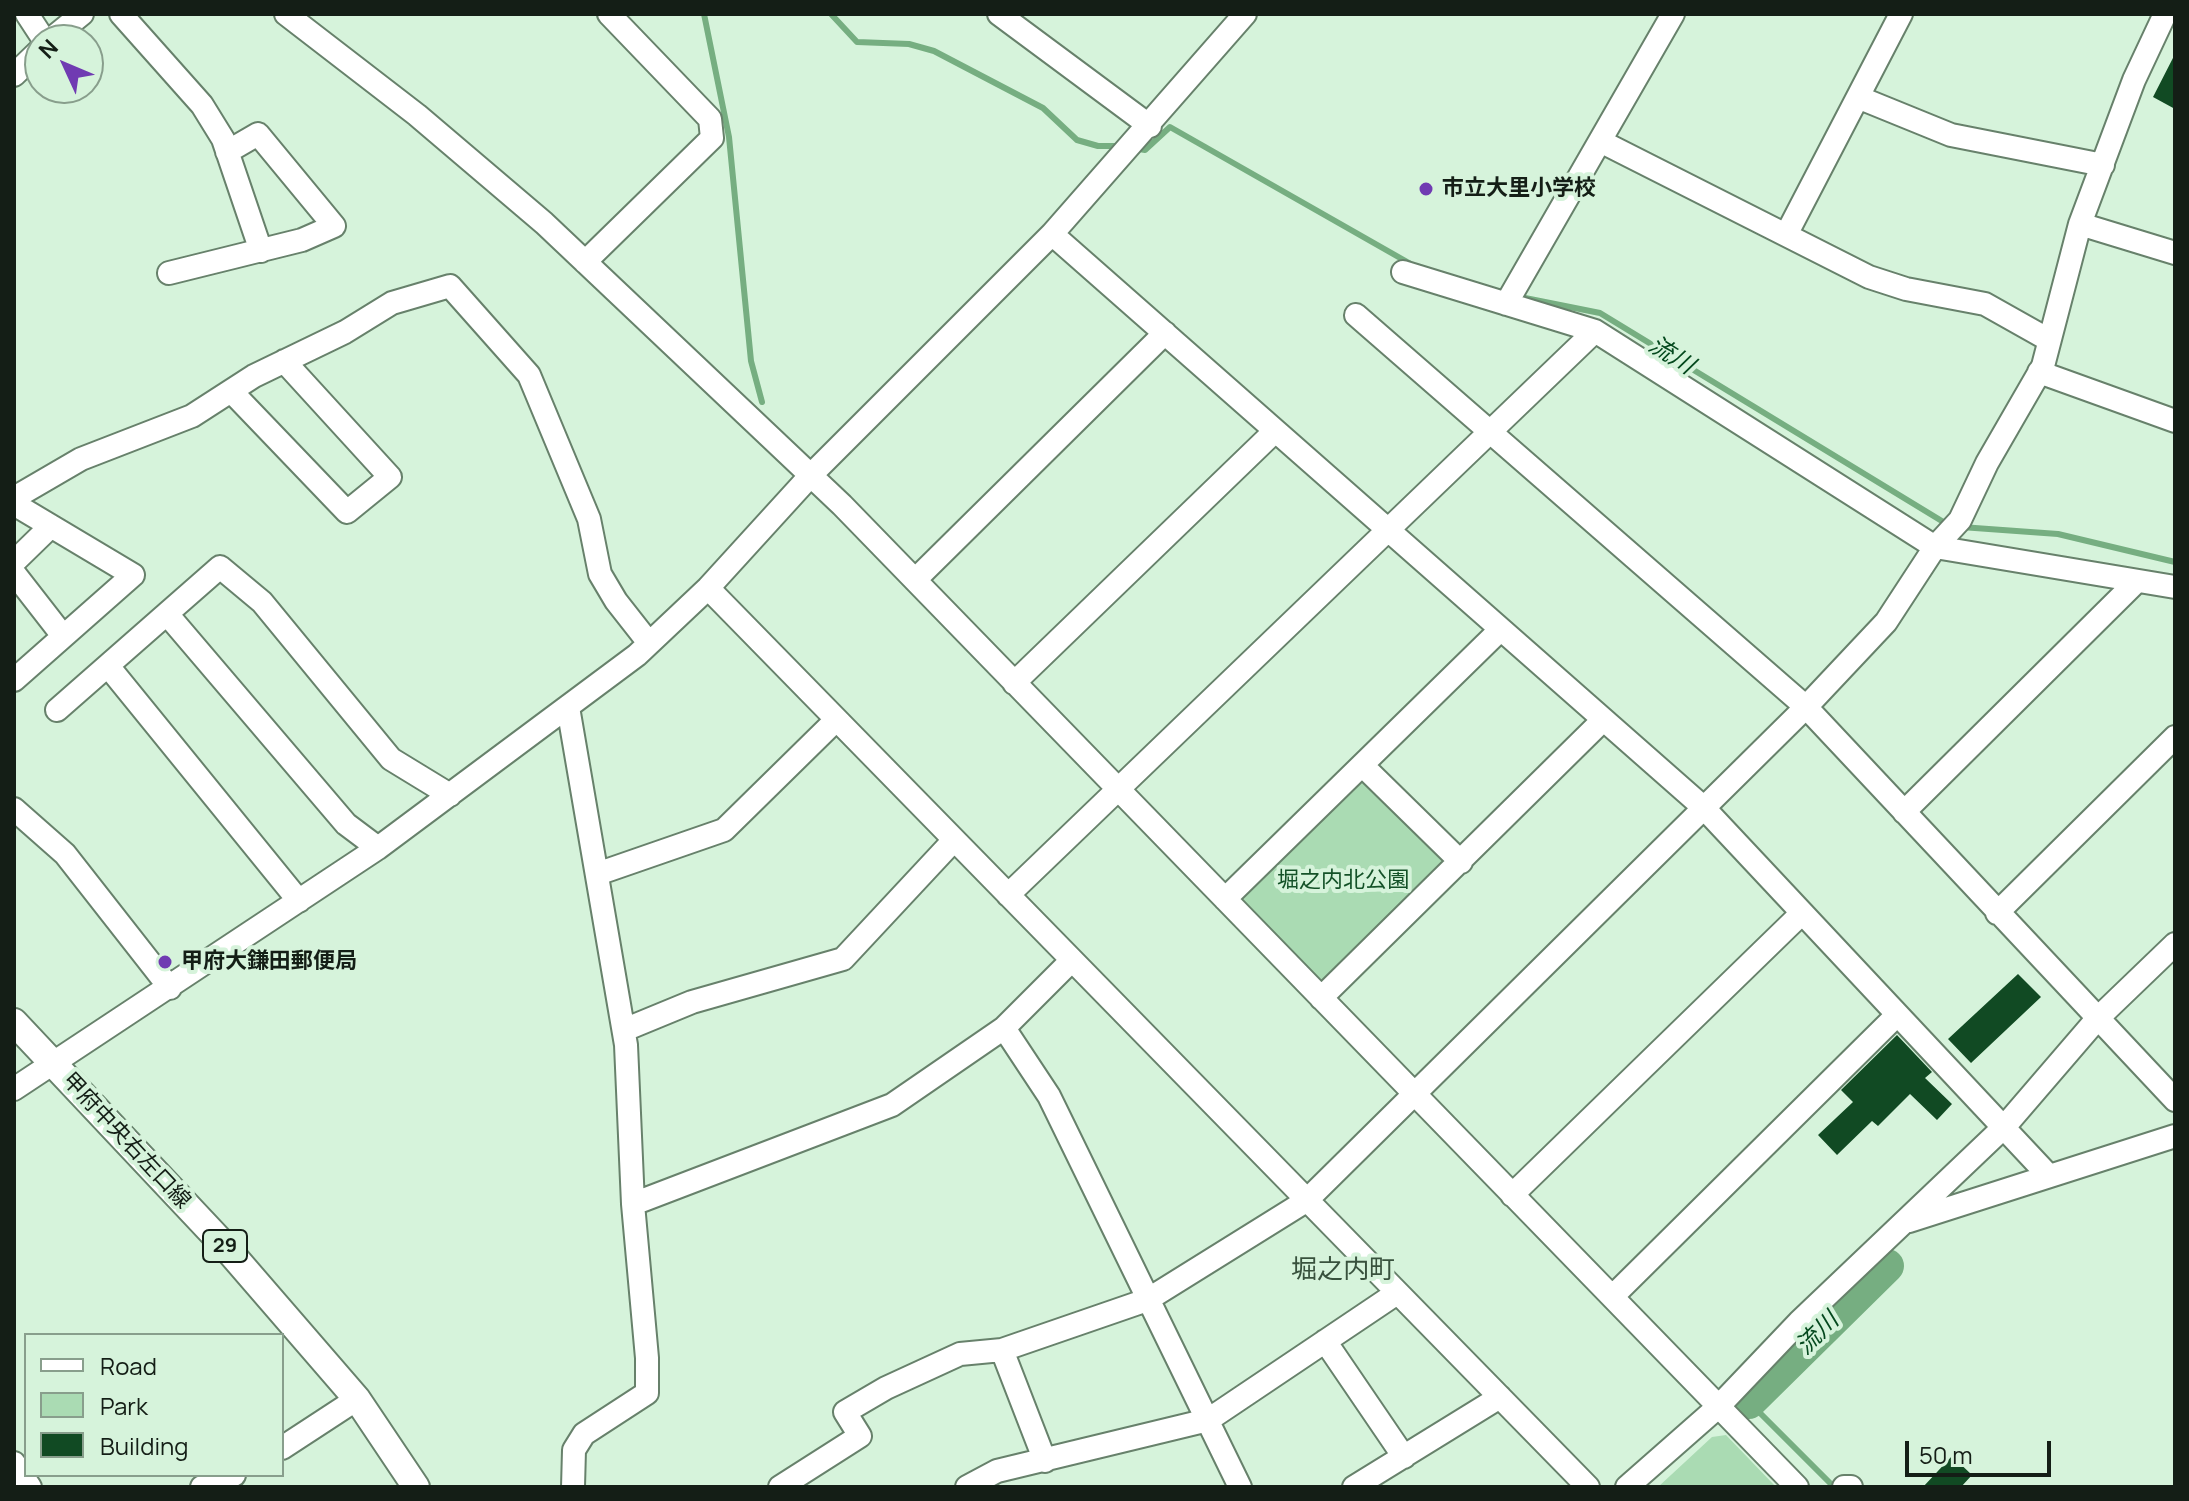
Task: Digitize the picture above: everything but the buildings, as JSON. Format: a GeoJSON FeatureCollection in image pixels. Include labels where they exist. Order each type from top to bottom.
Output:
{"type":"FeatureCollection","features":[{"type":"Feature","properties":{"kind":"main road","name":"甲府中央右左口線"},"geometry":{"type":"LineString","coordinates":[[14,1022],[223,1244],[357,1399],[420,1486]]}},
{"type":"Feature","properties":{"kind":"street"},"geometry":{"type":"LineString","coordinates":[[46,24],[82,14]]}},
{"type":"Feature","properties":{"kind":"street"},"geometry":{"type":"LineString","coordinates":[[121,14],[202,105],[227,152],[261,251]]}},
{"type":"Feature","properties":{"kind":"street"},"geometry":{"type":"LineString","coordinates":[[286,14],[417,115],[585,262],[811,475],[1797,1487]]}},
{"type":"Feature","properties":{"kind":"street"},"geometry":{"type":"LineString","coordinates":[[585,262],[712,138],[710,119],[609,14]]}},
{"type":"Feature","properties":{"kind":"street"},"geometry":{"type":"LineString","coordinates":[[999,14],[1140,138]]}},
{"type":"Feature","properties":{"kind":"street"},"geometry":{"type":"LineString","coordinates":[[14,1089],[378,848],[649,643],[708,588],[811,475],[1052,234],[1140,138],[1245,14]]}},
{"type":"Feature","properties":{"kind":"street"},"geometry":{"type":"LineString","coordinates":[[1509,299],[1673,14]]}},
{"type":"Feature","properties":{"kind":"street"},"geometry":{"type":"LineString","coordinates":[[1786,235],[1860,98],[1901,14]]}},
{"type":"Feature","properties":{"kind":"street"},"geometry":{"type":"LineString","coordinates":[[780,1487],[860,1436],[845,1412],[913,1374],[960,1354],[1002,1350],[1147,1300],[1306,1201],[1806,707],[1886,622],[1939,542],[1960,520],[1987,463],[2039,372],[2080,224],[2134,80],[2165,14]]}},
{"type":"Feature","properties":{"kind":"street"},"geometry":{"type":"LineString","coordinates":[[1860,98],[1951,135],[2103,165]]}},
{"type":"Feature","properties":{"kind":"street"},"geometry":{"type":"LineString","coordinates":[[169,273],[261,251],[334,226],[258,134],[227,152]]}},
{"type":"Feature","properties":{"kind":"street"},"geometry":{"type":"LineString","coordinates":[[1600,141],[1869,277],[1906,289],[1985,304],[2049,340]]}},
{"type":"Feature","properties":{"kind":"street"},"geometry":{"type":"LineString","coordinates":[[2080,224],[2175,253]]}},
{"type":"Feature","properties":{"kind":"street"},"geometry":{"type":"LineString","coordinates":[[1052,234],[1499,631],[1703,807],[2049,1176]]}},
{"type":"Feature","properties":{"kind":"street"},"geometry":{"type":"LineString","coordinates":[[1403,272],[1509,299],[1595,331],[1939,542],[2175,587]]}},
{"type":"Feature","properties":{"kind":"street"},"geometry":{"type":"LineString","coordinates":[[14,680],[133,575],[14,501],[81,459],[192,416],[284,361],[345,332],[392,303],[450,286],[529,375],[589,519],[600,574],[616,601],[649,643]]}},
{"type":"Feature","properties":{"kind":"street"},"geometry":{"type":"LineString","coordinates":[[1356,315],[1806,707],[2175,1100]]}},
{"type":"Feature","properties":{"kind":"street"},"geometry":{"type":"LineString","coordinates":[[1008,895],[1595,331]]}},
{"type":"Feature","properties":{"kind":"street"},"geometry":{"type":"LineString","coordinates":[[915,580],[1165,333]]}},
{"type":"Feature","properties":{"kind":"street"},"geometry":{"type":"LineString","coordinates":[[231,391],[347,512],[390,477],[284,361]]}},
{"type":"Feature","properties":{"kind":"street"},"geometry":{"type":"LineString","coordinates":[[2039,372],[2175,421]]}},
{"type":"Feature","properties":{"kind":"street"},"geometry":{"type":"LineString","coordinates":[[1014,683],[1275,431]]}},
{"type":"Feature","properties":{"kind":"street"},"geometry":{"type":"LineString","coordinates":[[14,562],[51,526]]}},
{"type":"Feature","properties":{"kind":"street"},"geometry":{"type":"LineString","coordinates":[[57,710],[220,567],[262,602],[391,759],[450,795]]}},
{"type":"Feature","properties":{"kind":"street"},"geometry":{"type":"LineString","coordinates":[[14,573],[63,636]]}},
{"type":"Feature","properties":{"kind":"street"},"geometry":{"type":"LineString","coordinates":[[1904,812],[2136,582]]}},
{"type":"Feature","properties":{"kind":"street"},"geometry":{"type":"LineString","coordinates":[[708,588],[1588,1487]]}},
{"type":"Feature","properties":{"kind":"street"},"geometry":{"type":"LineString","coordinates":[[167,614],[346,824],[378,848]]}},
{"type":"Feature","properties":{"kind":"street"},"geometry":{"type":"LineString","coordinates":[[1225,899],[1499,631]]}},
{"type":"Feature","properties":{"kind":"street"},"geometry":{"type":"LineString","coordinates":[[108,666],[299,901]]}},
{"type":"Feature","properties":{"kind":"street"},"geometry":{"type":"LineString","coordinates":[[568,707],[624,1030],[633,1204],[647,1358],[647,1393],[584,1434],[574,1450],[573,1487]]}},
{"type":"Feature","properties":{"kind":"street"},"geometry":{"type":"LineString","coordinates":[[597,874],[724,830],[836,720]]}},
{"type":"Feature","properties":{"kind":"street"},"geometry":{"type":"LineString","coordinates":[[1321,998],[1603,720]]}},
{"type":"Feature","properties":{"kind":"street"},"geometry":{"type":"LineString","coordinates":[[1997,913],[2175,737]]}},
{"type":"Feature","properties":{"kind":"street"},"geometry":{"type":"LineString","coordinates":[[1363,766],[1461,862]]}},
{"type":"Feature","properties":{"kind":"street"},"geometry":{"type":"LineString","coordinates":[[14,809],[65,854],[170,988]]}},
{"type":"Feature","properties":{"kind":"street"},"geometry":{"type":"LineString","coordinates":[[624,1030],[692,1002],[843,959],[954,840]]}},
{"type":"Feature","properties":{"kind":"street"},"geometry":{"type":"LineString","coordinates":[[1512,1195],[1801,914]]}},
{"type":"Feature","properties":{"kind":"street"},"geometry":{"type":"LineString","coordinates":[[1627,1487],[1718,1407],[2005,1126],[2097,1019],[2175,944]]}},
{"type":"Feature","properties":{"kind":"street"},"geometry":{"type":"LineString","coordinates":[[633,1204],[892,1105],[1004,1028],[1071,961]]}},
{"type":"Feature","properties":{"kind":"street"},"geometry":{"type":"LineString","coordinates":[[1613,1296],[1897,1015]]}},
{"type":"Feature","properties":{"kind":"street"},"geometry":{"type":"LineString","coordinates":[[1004,1028],[1049,1096],[1240,1487]]}},
{"type":"Feature","properties":{"kind":"street"},"geometry":{"type":"LineString","coordinates":[[1903,1223],[2175,1136]]}},
{"type":"Feature","properties":{"kind":"street"},"geometry":{"type":"LineString","coordinates":[[967,1487],[1002,1479],[1045,1461],[1208,1420],[1397,1293]]}},
{"type":"Feature","properties":{"kind":"street"},"geometry":{"type":"LineString","coordinates":[[1325,1341],[1404,1457]]}},
{"type":"Feature","properties":{"kind":"street"},"geometry":{"type":"LineString","coordinates":[[1002,1350],[1045,1461]]}},
{"type":"Feature","properties":{"kind":"street"},"geometry":{"type":"LineString","coordinates":[[1354,1487],[1500,1397]]}},
{"type":"Feature","properties":{"kind":"street"},"geometry":{"type":"LineString","coordinates":[[284,1447],[357,1399]]}},
{"type":"Feature","properties":{"kind":"street"},"geometry":{"type":"LineString","coordinates":[[14,1463],[30,1487]]}},
{"type":"Feature","properties":{"kind":"street"},"geometry":{"type":"LineString","coordinates":[[202,1487],[229,1477]]}},
{"type":"Feature","properties":{"kind":"green space","name":"堀之内北公園"},"geometry":{"type":"Polygon","coordinates":[[[1363,766],[1461,862],[1321,998],[1225,899],[1363,766]]]}},
{"type":"Feature","properties":{"kind":"green space"},"geometry":{"type":"Polygon","coordinates":[[[1726,1435],[1776,1487],[1658,1487],[1712,1437],[1726,1435]]]}},
{"type":"Feature","properties":{"kind":"waterway"},"geometry":{"type":"LineString","coordinates":[[704,14],[729,137],[751,361],[762,402]]}},
{"type":"Feature","properties":{"kind":"waterway"},"geometry":{"type":"LineString","coordinates":[[831,14],[857,42],[909,44],[934,51],[1043,108],[1077,140],[1098,146],[1122,146]]}},
{"type":"Feature","properties":{"kind":"waterway","name":"流川"},"geometry":{"type":"LineString","coordinates":[[1133,148],[1145,150],[1170,127],[1409,263]]}},
{"type":"Feature","properties":{"kind":"waterway","name":"流川"},"geometry":{"type":"LineString","coordinates":[[1515,296],[1600,313],[1950,526]]}},
{"type":"Feature","properties":{"kind":"waterway","name":"流川"},"geometry":{"type":"LineString","coordinates":[[1961,527],[2058,534],[2175,562]]}},
{"type":"Feature","properties":{"kind":"waterway","name":"流川"},"geometry":{"type":"LineString","coordinates":[[1749,1402],[1887,1266]]}},
{"type":"Feature","properties":{"kind":"waterway"},"geometry":{"type":"LineString","coordinates":[[1749,1402],[1834,1487]]}},
{"type":"Feature","properties":{"kind":"place","name":"市立大里小学校"},"geometry":{"type":"Point","coordinates":[1426,189]}},
{"type":"Feature","properties":{"kind":"place","name":"甲府大鎌田郵便局"},"geometry":{"type":"Point","coordinates":[165,962]}},
{"type":"Feature","properties":{"kind":"district","name":"堀之内町"},"geometry":{"type":"Point","coordinates":[1343,1271]}}]}
